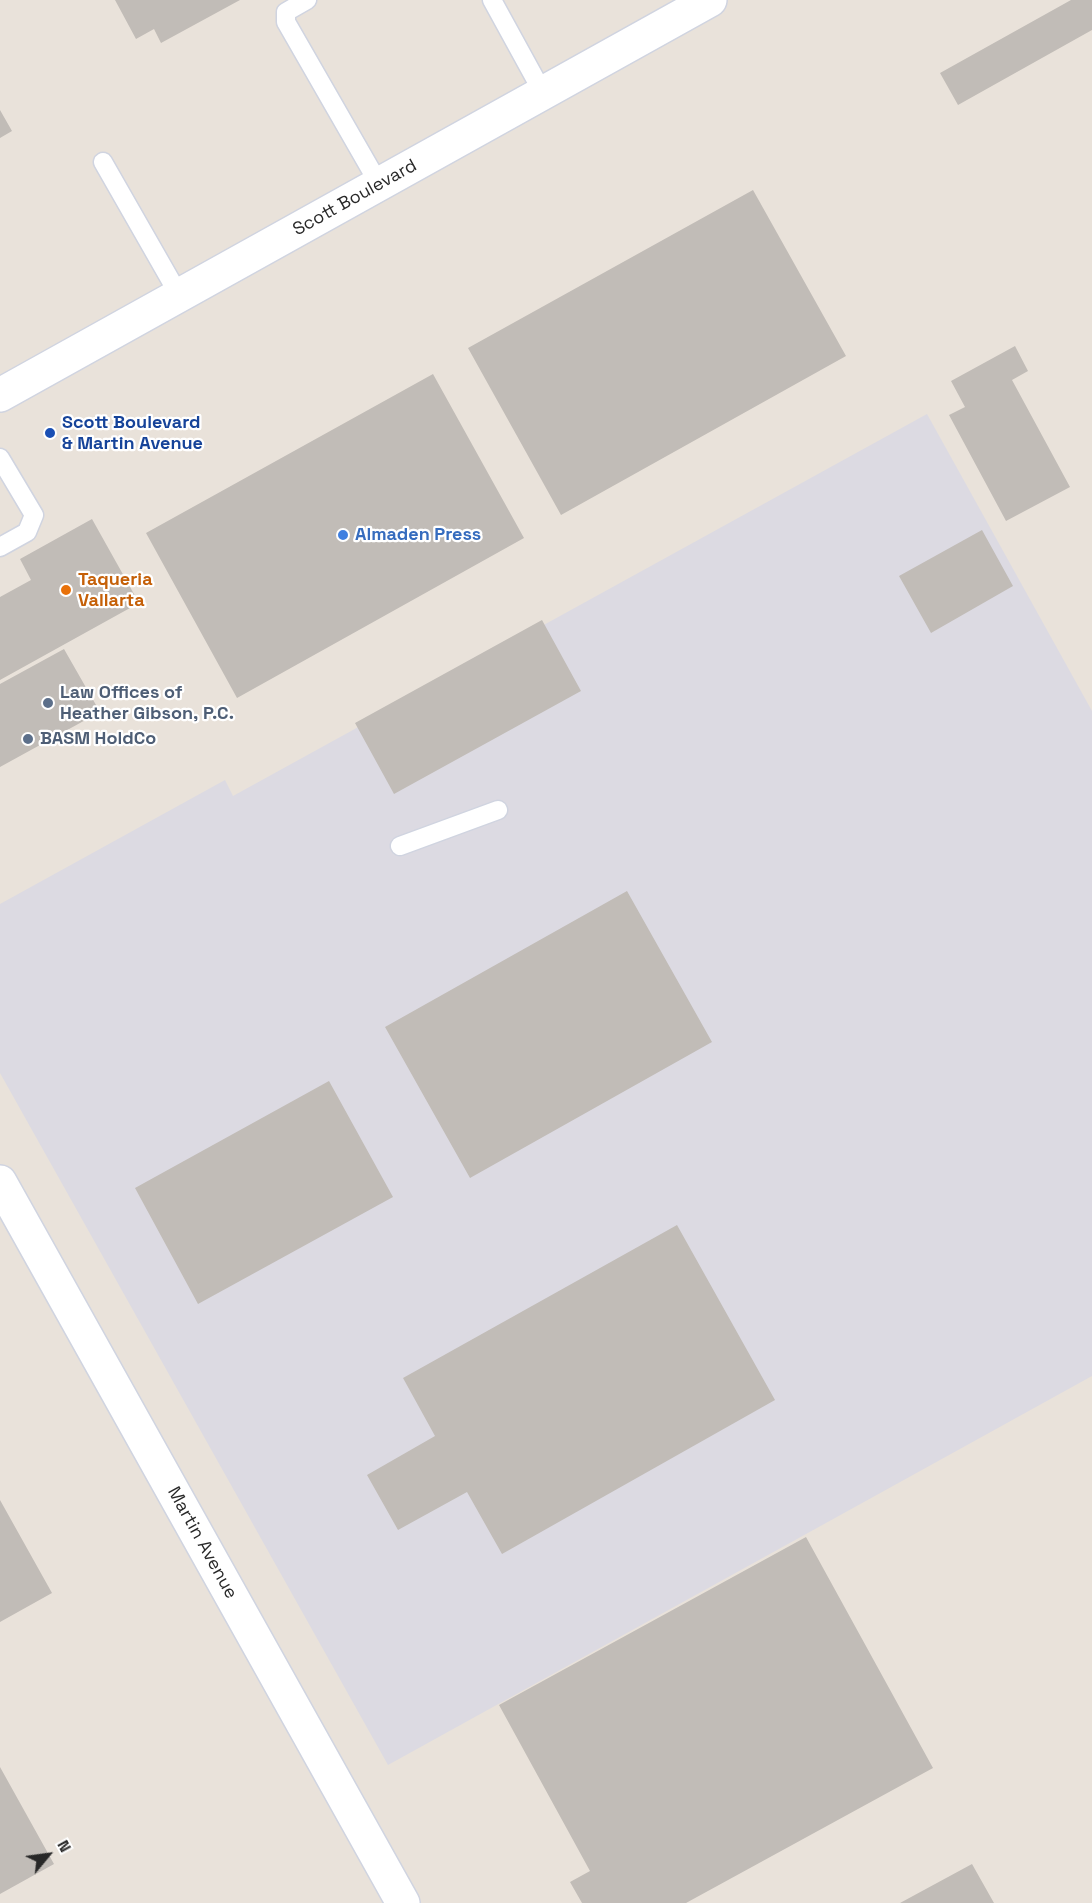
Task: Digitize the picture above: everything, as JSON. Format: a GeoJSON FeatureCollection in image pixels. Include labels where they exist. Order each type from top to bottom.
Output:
{"type":"FeatureCollection","features":[{"type":"Feature","properties":{"kind":"main road","name":"Scott Boulevard"},"geometry":{"type":"LineString","coordinates":[[0,395],[710,0]]}},
{"type":"Feature","properties":{"kind":"main road","name":"Martin Avenue"},"geometry":{"type":"LineString","coordinates":[[0,1182],[404,1903]]}},
{"type":"Feature","properties":{"kind":"lane"},"geometry":{"type":"LineString","coordinates":[[307,0],[286,12],[286,22],[379,184]]}},
{"type":"Feature","properties":{"kind":"lane"},"geometry":{"type":"LineString","coordinates":[[492,0],[543,93]]}},
{"type":"Feature","properties":{"kind":"lane"},"geometry":{"type":"LineString","coordinates":[[103,162],[178,296]]}},
{"type":"Feature","properties":{"kind":"lane"},"geometry":{"type":"LineString","coordinates":[[0,458],[34,515],[27,532],[0,547]]}},
{"type":"Feature","properties":{"kind":"lane"},"geometry":{"type":"LineString","coordinates":[[400,846],[498,810]]}},
{"type":"Feature","properties":{"kind":"shaded area"},"geometry":{"type":"Polygon","coordinates":[[[927,414],[1092,711],[1092,1376],[388,1765],[0,1073],[0,904],[225,780],[233,796],[927,414]]]}},
{"type":"Feature","properties":{"kind":"building"},"geometry":{"type":"Polygon","coordinates":[[[115,0],[240,0],[161,43],[154,29],[136,39],[115,0]]]}},
{"type":"Feature","properties":{"kind":"building"},"geometry":{"type":"Polygon","coordinates":[[[1071,0],[1092,0],[1092,30],[958,105],[940,73],[1071,0]]]}},
{"type":"Feature","properties":{"kind":"building"},"geometry":{"type":"Polygon","coordinates":[[[0,110],[12,131],[0,138],[0,110]]]}},
{"type":"Feature","properties":{"kind":"building"},"geometry":{"type":"Polygon","coordinates":[[[753,190],[846,356],[561,515],[468,348],[753,190]]]}},
{"type":"Feature","properties":{"kind":"building"},"geometry":{"type":"Polygon","coordinates":[[[1015,346],[1028,371],[1012,380],[1070,487],[1006,521],[949,415],[965,407],[951,381],[1015,346]]]}},
{"type":"Feature","properties":{"kind":"building"},"geometry":{"type":"Polygon","coordinates":[[[433,374],[524,538],[237,698],[146,533],[433,374]]]}},
{"type":"Feature","properties":{"kind":"building"},"geometry":{"type":"Polygon","coordinates":[[[92,519],[139,603],[0,680],[0,597],[31,580],[20,559],[92,519]]]}},
{"type":"Feature","properties":{"kind":"building"},"geometry":{"type":"Polygon","coordinates":[[[982,530],[1013,586],[931,633],[899,576],[982,530]]]}},
{"type":"Feature","properties":{"kind":"building"},"geometry":{"type":"Polygon","coordinates":[[[542,620],[581,691],[394,794],[355,723],[542,620]]]}},
{"type":"Feature","properties":{"kind":"building"},"geometry":{"type":"Polygon","coordinates":[[[64,649],[100,712],[0,767],[0,684],[64,649]]]}},
{"type":"Feature","properties":{"kind":"building"},"geometry":{"type":"Polygon","coordinates":[[[627,891],[712,1042],[470,1178],[385,1027],[627,891]]]}},
{"type":"Feature","properties":{"kind":"building"},"geometry":{"type":"Polygon","coordinates":[[[329,1081],[393,1197],[198,1304],[135,1188],[329,1081]]]}},
{"type":"Feature","properties":{"kind":"building"},"geometry":{"type":"Polygon","coordinates":[[[677,1225],[775,1400],[502,1554],[467,1492],[398,1530],[367,1475],[435,1436],[403,1378],[677,1225]]]}},
{"type":"Feature","properties":{"kind":"building"},"geometry":{"type":"Polygon","coordinates":[[[0,1500],[52,1593],[0,1622],[0,1500]]]}},
{"type":"Feature","properties":{"kind":"building"},"geometry":{"type":"Polygon","coordinates":[[[806,1537],[933,1768],[686,1903],[582,1903],[570,1882],[590,1871],[499,1705],[806,1537]]]}},
{"type":"Feature","properties":{"kind":"building"},"geometry":{"type":"Polygon","coordinates":[[[0,1767],[54,1864],[0,1894],[0,1767]]]}},
{"type":"Feature","properties":{"kind":"building"},"geometry":{"type":"Polygon","coordinates":[[[972,1864],[994,1903],[900,1903],[972,1864]]]}},
{"type":"Feature","properties":{"kind":"place","name":"Scott Boulevard & Martin Avenue"},"geometry":{"type":"Point","coordinates":[50,433]}},
{"type":"Feature","properties":{"kind":"place","name":"Almaden Press"},"geometry":{"type":"Point","coordinates":[343,535]}},
{"type":"Feature","properties":{"kind":"place","name":"Taqueria Vallarta"},"geometry":{"type":"Point","coordinates":[66,590]}},
{"type":"Feature","properties":{"kind":"place","name":"Law Offices of Heather Gibson, P.C."},"geometry":{"type":"Point","coordinates":[48,703]}},
{"type":"Feature","properties":{"kind":"place","name":"BASM HoldCo"},"geometry":{"type":"Point","coordinates":[28,739]}}]}
